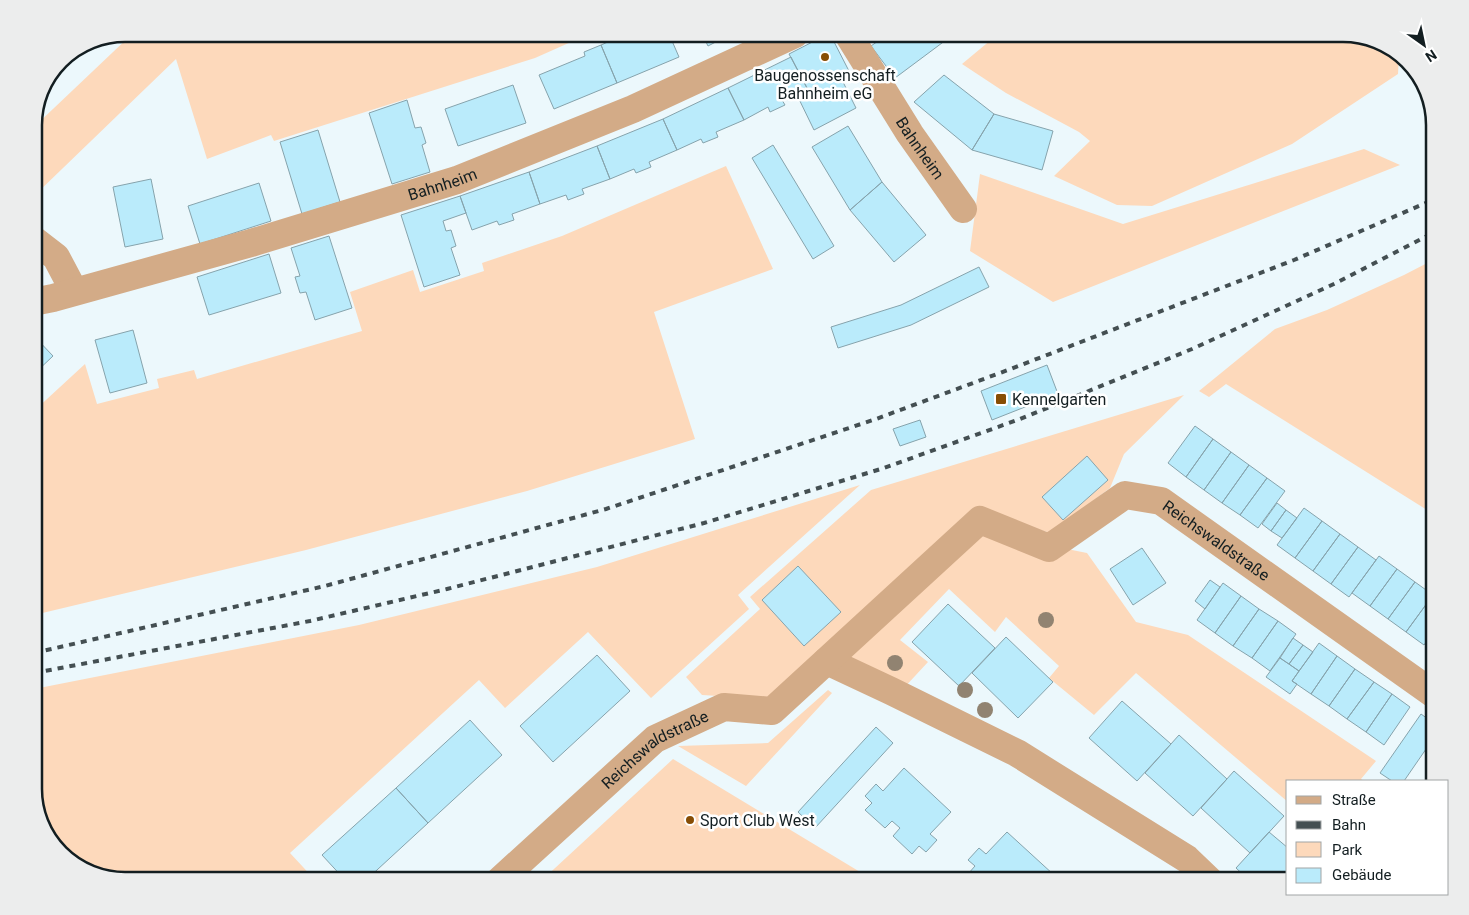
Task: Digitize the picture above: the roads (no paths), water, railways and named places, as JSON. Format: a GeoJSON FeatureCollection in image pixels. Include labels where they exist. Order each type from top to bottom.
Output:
{"type":"FeatureCollection","features":[{"type":"Feature","properties":{"kind":"street","name":"Bahnheim"},"geometry":{"type":"LineString","coordinates":[[43,300],[251,243],[457,180],[633,109],[778,42]]}},
{"type":"Feature","properties":{"kind":"street","name":"Bahnheim"},"geometry":{"type":"LineString","coordinates":[[853,42],[910,134],[963,209]]}},
{"type":"Feature","properties":{"kind":"street"},"geometry":{"type":"LineString","coordinates":[[43,247],[56,257],[74,291]]}},
{"type":"Feature","properties":{"kind":"street","name":"Reichswaldstraße"},"geometry":{"type":"LineString","coordinates":[[509,872],[655,739],[724,707],[772,711],[980,520],[1049,548],[1126,495],[1161,501],[1426,689]]}},
{"type":"Feature","properties":{"kind":"street"},"geometry":{"type":"LineString","coordinates":[[827,661],[891,690],[1017,753],[1187,859],[1201,872]]}},
{"type":"Feature","properties":{"kind":"railway"},"geometry":{"type":"LineString","coordinates":[[43,651],[325,586],[606,509],[876,419],[1008,370],[1294,260],[1426,203]]}},
{"type":"Feature","properties":{"kind":"railway"},"geometry":{"type":"LineString","coordinates":[[43,671],[310,621],[447,589],[704,523],[884,468],[1020,419],[1192,349],[1336,283],[1426,237]]}},
{"type":"Feature","properties":{"kind":"place","name":"Baugenossenschaft Bahnheim eG"},"geometry":{"type":"Point","coordinates":[825,57]}},
{"type":"Feature","properties":{"kind":"place","name":"Kennelgarten"},"geometry":{"type":"Point","coordinates":[1001,399]}},
{"type":"Feature","properties":{"kind":"place","name":"Sport Club West"},"geometry":{"type":"Point","coordinates":[690,820]}}]}
